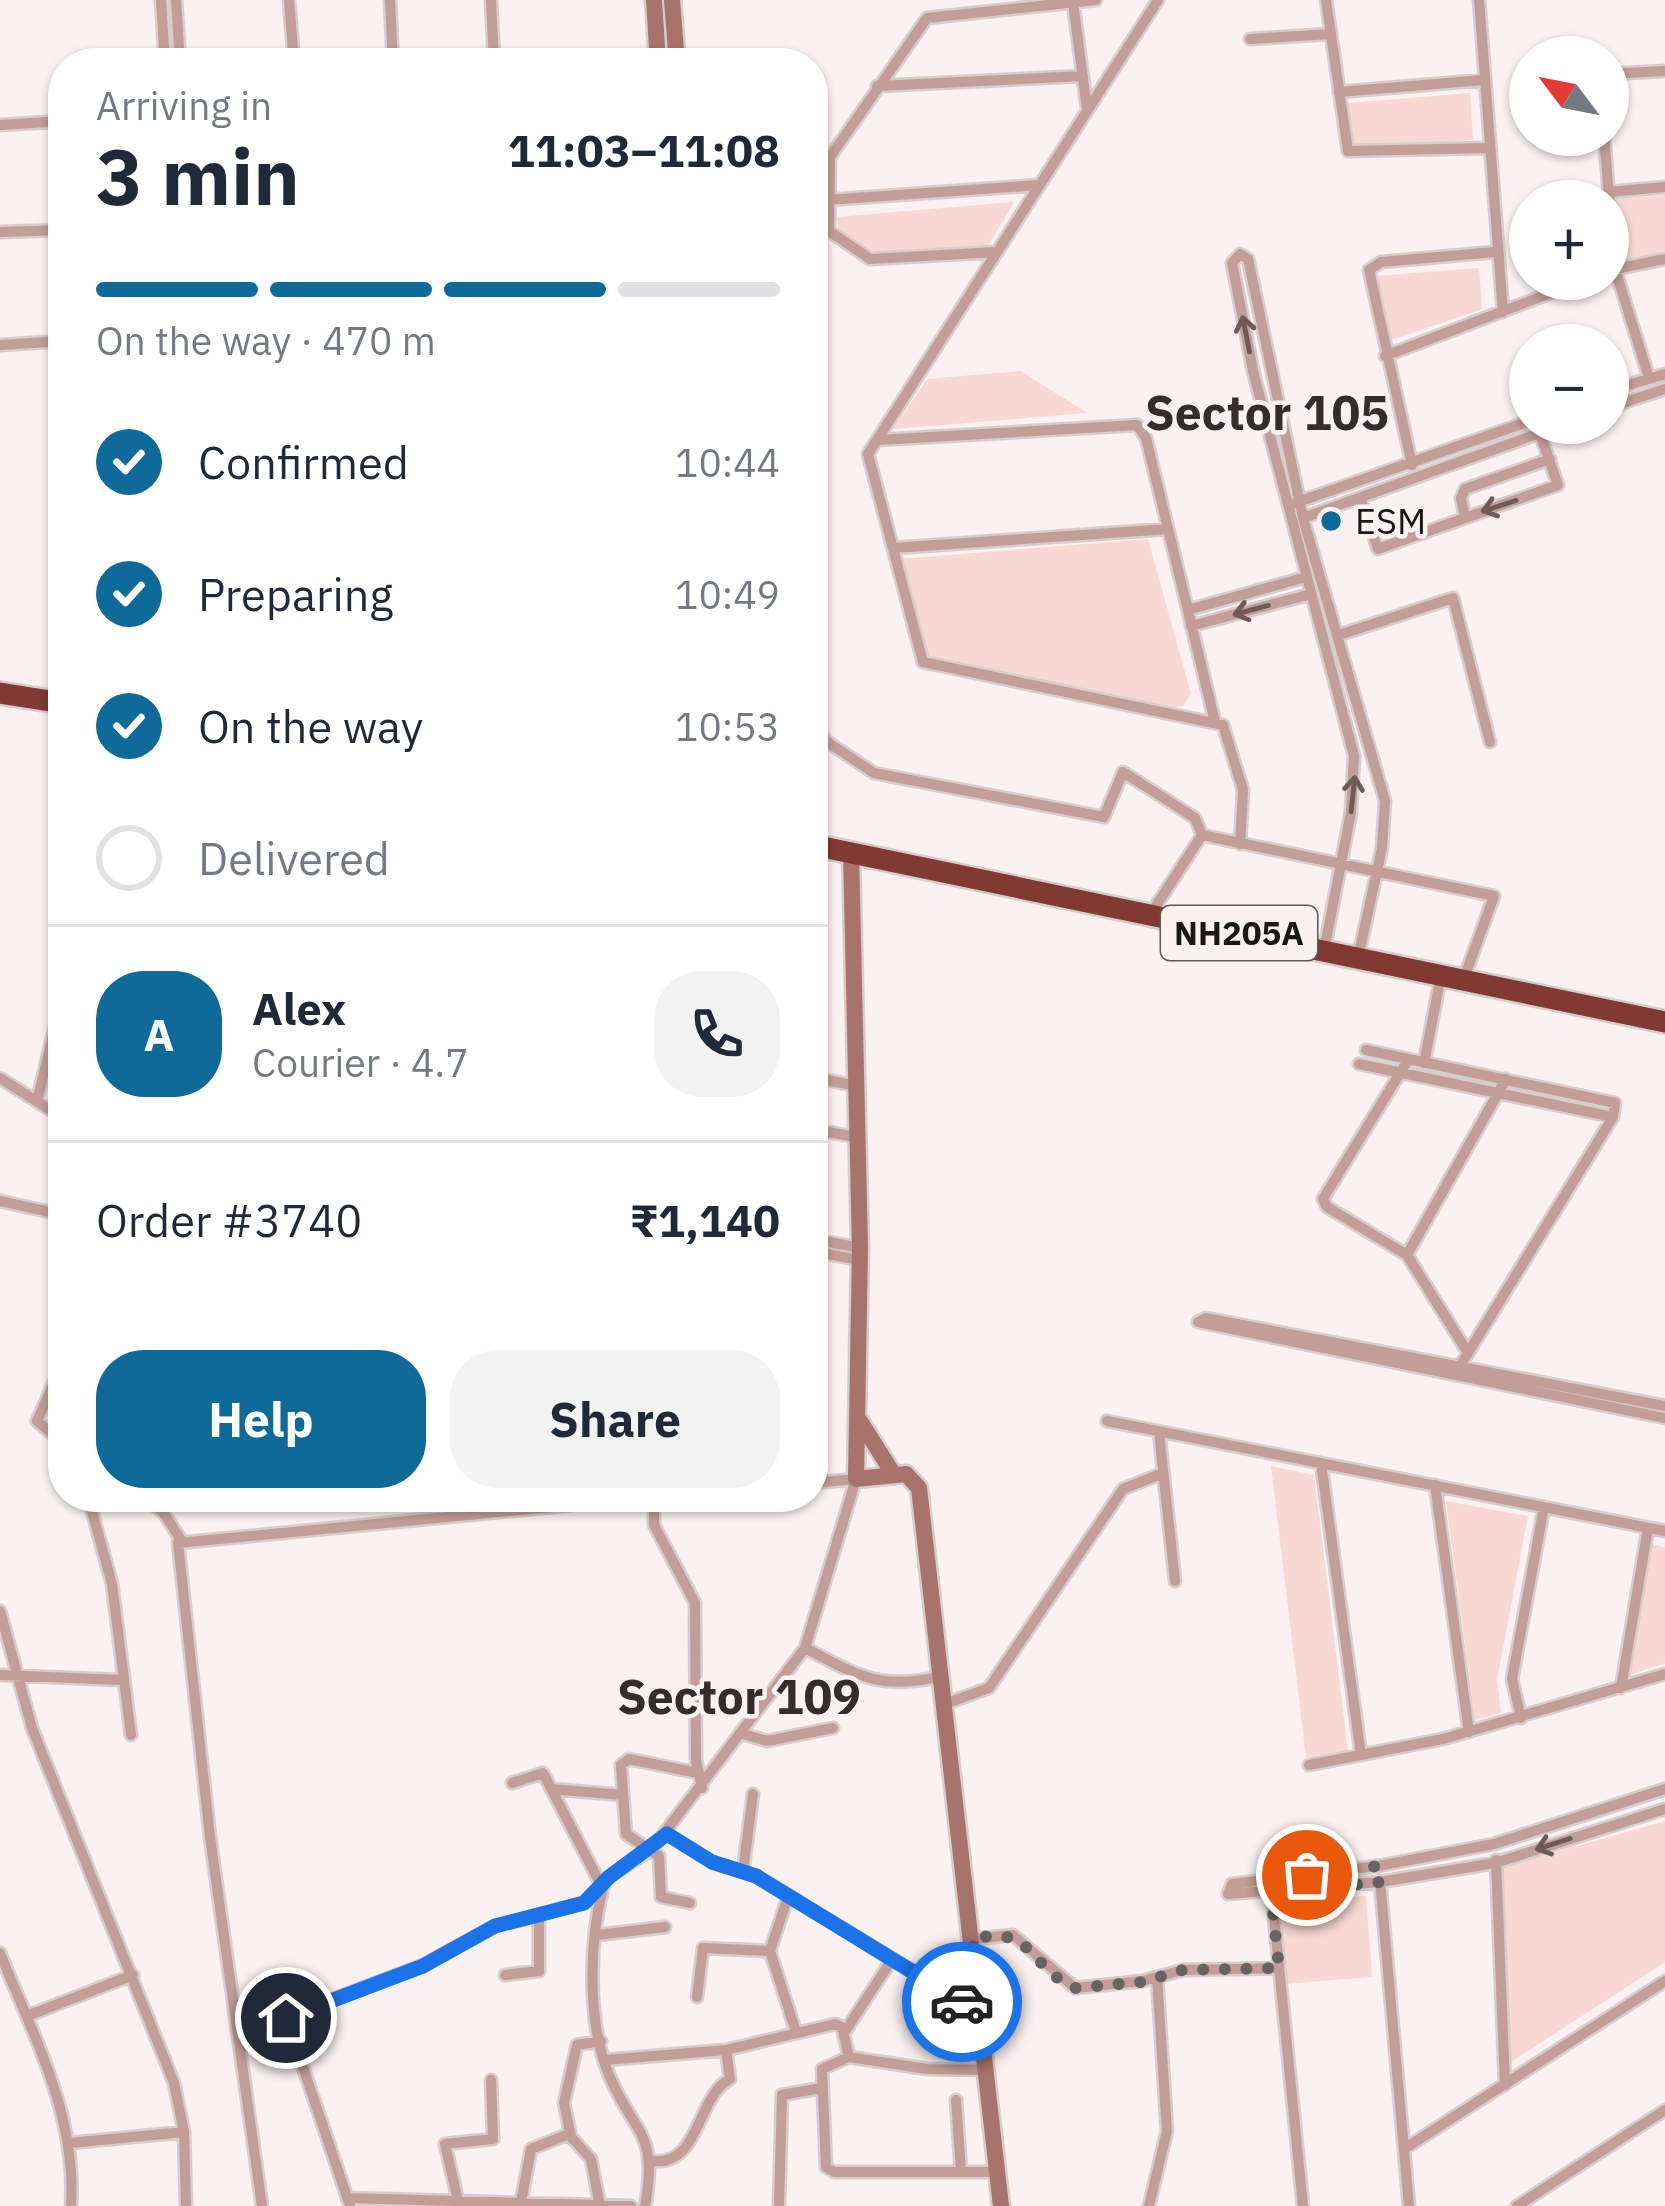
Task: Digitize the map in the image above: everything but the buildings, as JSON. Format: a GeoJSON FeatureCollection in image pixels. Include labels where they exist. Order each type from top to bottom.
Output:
{"type":"FeatureCollection","features":[{"type":"Feature","properties":{"kind":"highway"},"geometry":{"type":"LineString","coordinates":[[0,693],[48,701]]}},
{"type":"Feature","properties":{"kind":"highway","name":"NH205A"},"geometry":{"type":"LineString","coordinates":[[828,848],[1665,1022]]}},
{"type":"Feature","properties":{"kind":"street"},"geometry":{"type":"LineString","coordinates":[[161,0],[165,48]]}},
{"type":"Feature","properties":{"kind":"street"},"geometry":{"type":"LineString","coordinates":[[176,0],[179,48]]}},
{"type":"Feature","properties":{"kind":"street"},"geometry":{"type":"LineString","coordinates":[[289,0],[293,48]]}},
{"type":"Feature","properties":{"kind":"street"},"geometry":{"type":"LineString","coordinates":[[390,0],[392,48]]}},
{"type":"Feature","properties":{"kind":"street"},"geometry":{"type":"LineString","coordinates":[[491,0],[493,48]]}},
{"type":"Feature","properties":{"kind":"street"},"geometry":{"type":"LineString","coordinates":[[653,0],[657,48]]}},
{"type":"Feature","properties":{"kind":"street"},"geometry":{"type":"LineString","coordinates":[[672,0],[676,48]]}},
{"type":"Feature","properties":{"kind":"street"},"geometry":{"type":"LineString","coordinates":[[828,186],[830,158],[926,18],[1096,0]]}},
{"type":"Feature","properties":{"kind":"street"},"geometry":{"type":"LineString","coordinates":[[1158,0],[868,454],[919,657],[927,666],[1215,722],[1230,733],[1241,779],[1240,844]]}},
{"type":"Feature","properties":{"kind":"street"},"geometry":{"type":"LineString","coordinates":[[1326,0],[1345,147],[1352,153],[1486,148]]}},
{"type":"Feature","properties":{"kind":"street"},"geometry":{"type":"LineString","coordinates":[[1479,0],[1486,148],[1503,313]]}},
{"type":"Feature","properties":{"kind":"street"},"geometry":{"type":"LineString","coordinates":[[1072,2],[1087,109]]}},
{"type":"Feature","properties":{"kind":"street"},"geometry":{"type":"LineString","coordinates":[[1250,39],[1330,34]]}},
{"type":"Feature","properties":{"kind":"street"},"geometry":{"type":"LineString","coordinates":[[1629,73],[1665,71]]}},
{"type":"Feature","properties":{"kind":"street"},"geometry":{"type":"LineString","coordinates":[[877,86],[1083,76]]}},
{"type":"Feature","properties":{"kind":"street"},"geometry":{"type":"LineString","coordinates":[[1339,92],[1484,80]]}},
{"type":"Feature","properties":{"kind":"street"},"geometry":{"type":"LineString","coordinates":[[0,124],[48,122]]}},
{"type":"Feature","properties":{"kind":"street"},"geometry":{"type":"LineString","coordinates":[[828,200],[1039,185]]}},
{"type":"Feature","properties":{"kind":"street"},"geometry":{"type":"LineString","coordinates":[[1629,191],[1665,188]]}},
{"type":"Feature","properties":{"kind":"street"},"geometry":{"type":"LineString","coordinates":[[828,211],[830,232],[870,259],[997,252]]}},
{"type":"Feature","properties":{"kind":"street"},"geometry":{"type":"LineString","coordinates":[[0,232],[48,230]]}},
{"type":"Feature","properties":{"kind":"street"},"geometry":{"type":"LineString","coordinates":[[1412,465],[1368,275],[1373,265],[1495,252]]}},
{"type":"Feature","properties":{"kind":"street"},"geometry":{"type":"LineString","coordinates":[[1324,950],[1343,864],[1354,756],[1306,578],[1293,504],[1269,366],[1248,259],[1236,254],[1232,263],[1252,371],[1293,504],[1303,518],[1339,635],[1384,801],[1377,871],[1358,958]]}},
{"type":"Feature","properties":{"kind":"street"},"geometry":{"type":"LineString","coordinates":[[1629,266],[1665,259]]}},
{"type":"Feature","properties":{"kind":"street"},"geometry":{"type":"LineString","coordinates":[[1385,356],[1536,300]]}},
{"type":"Feature","properties":{"kind":"street"},"geometry":{"type":"LineString","coordinates":[[1622,300],[1649,378]]}},
{"type":"Feature","properties":{"kind":"street"},"geometry":{"type":"LineString","coordinates":[[0,345],[48,342]]}},
{"type":"Feature","properties":{"kind":"street"},"geometry":{"type":"LineString","coordinates":[[1252,371],[1269,366]]}},
{"type":"Feature","properties":{"kind":"street"},"geometry":{"type":"LineString","coordinates":[[1629,384],[1665,374]]}},
{"type":"Feature","properties":{"kind":"street"},"geometry":{"type":"LineString","coordinates":[[1629,400],[1665,389]]}},
{"type":"Feature","properties":{"kind":"street"},"geometry":{"type":"LineString","coordinates":[[878,440],[1130,423],[1146,438],[1215,722]]}},
{"type":"Feature","properties":{"kind":"street"},"geometry":{"type":"LineString","coordinates":[[1293,504],[1509,430]]}},
{"type":"Feature","properties":{"kind":"street"},"geometry":{"type":"LineString","coordinates":[[1303,518],[1512,444]]}},
{"type":"Feature","properties":{"kind":"street"},"geometry":{"type":"LineString","coordinates":[[1360,498],[1378,549],[1558,484],[1544,444]]}},
{"type":"Feature","properties":{"kind":"street"},"geometry":{"type":"LineString","coordinates":[[1465,518],[1461,498],[1465,489],[1550,459]]}},
{"type":"Feature","properties":{"kind":"street"},"geometry":{"type":"LineString","coordinates":[[893,548],[1168,529]]}},
{"type":"Feature","properties":{"kind":"street"},"geometry":{"type":"LineString","coordinates":[[1187,610],[1306,578]]}},
{"type":"Feature","properties":{"kind":"street"},"geometry":{"type":"LineString","coordinates":[[1191,626],[1311,594]]}},
{"type":"Feature","properties":{"kind":"street"},"geometry":{"type":"LineString","coordinates":[[1339,635],[1453,598],[1490,742]]}},
{"type":"Feature","properties":{"kind":"street"},"geometry":{"type":"LineString","coordinates":[[828,741],[874,773],[1100,817],[1108,812],[1117,776],[1127,773],[1196,818],[1202,835]]}},
{"type":"Feature","properties":{"kind":"street"},"geometry":{"type":"LineString","coordinates":[[1202,835],[1494,896],[1452,978],[1424,1063]]}},
{"type":"Feature","properties":{"kind":"street"},"geometry":{"type":"LineString","coordinates":[[1150,915],[1202,835]]}},
{"type":"Feature","properties":{"kind":"street"},"geometry":{"type":"LineString","coordinates":[[239,2027],[286,2018],[423,1966],[495,1926],[584,1903],[667,1834],[805,1648],[856,1479],[860,1420],[851,852]]}},
{"type":"Feature","properties":{"kind":"street"},"geometry":{"type":"LineString","coordinates":[[1366,1050],[1503,1086]]}},
{"type":"Feature","properties":{"kind":"street"},"geometry":{"type":"LineString","coordinates":[[37,1101],[48,1056]]}},
{"type":"Feature","properties":{"kind":"street"},"geometry":{"type":"LineString","coordinates":[[1408,1060],[1323,1199],[1327,1207],[1407,1255],[1468,1353]]}},
{"type":"Feature","properties":{"kind":"street"},"geometry":{"type":"LineString","coordinates":[[1359,1064],[1612,1100],[1613,1117],[1460,1366]]}},
{"type":"Feature","properties":{"kind":"street"},"geometry":{"type":"LineString","coordinates":[[0,1078],[48,1108]]}},
{"type":"Feature","properties":{"kind":"street"},"geometry":{"type":"LineString","coordinates":[[828,1081],[856,1086]]}},
{"type":"Feature","properties":{"kind":"street"},"geometry":{"type":"LineString","coordinates":[[1407,1255],[1503,1086]]}},
{"type":"Feature","properties":{"kind":"street"},"geometry":{"type":"LineString","coordinates":[[828,1132],[856,1137]]}},
{"type":"Feature","properties":{"kind":"street"},"geometry":{"type":"LineString","coordinates":[[0,1201],[48,1212]]}},
{"type":"Feature","properties":{"kind":"street"},"geometry":{"type":"LineString","coordinates":[[828,1244],[859,1254]]}},
{"type":"Feature","properties":{"kind":"street"},"geometry":{"type":"LineString","coordinates":[[828,1252],[859,1254]]}},
{"type":"Feature","properties":{"kind":"street"},"geometry":{"type":"LineString","coordinates":[[1665,1406],[1460,1366],[1350,1351],[1198,1322],[1206,1318],[1350,1351],[1665,1418]]}},
{"type":"Feature","properties":{"kind":"street"},"geometry":{"type":"LineString","coordinates":[[48,1393],[37,1416],[48,1432]]}},
{"type":"Feature","properties":{"kind":"street"},"geometry":{"type":"LineString","coordinates":[[860,1420],[894,1474]]}},
{"type":"Feature","properties":{"kind":"street"},"geometry":{"type":"LineString","coordinates":[[1107,1421],[1665,1531]]}},
{"type":"Feature","properties":{"kind":"street"},"geometry":{"type":"LineString","coordinates":[[1159,1432],[1174,1580]]}},
{"type":"Feature","properties":{"kind":"street"},"geometry":{"type":"LineString","coordinates":[[1322,1463],[1361,1755]]}},
{"type":"Feature","properties":{"kind":"street"},"geometry":{"type":"LineString","coordinates":[[945,1704],[989,1688],[1123,1489],[1163,1473]]}},
{"type":"Feature","properties":{"kind":"street"},"geometry":{"type":"LineString","coordinates":[[828,1482],[894,1474],[914,1478],[919,1488],[1001,2206]]}},
{"type":"Feature","properties":{"kind":"street"},"geometry":{"type":"LineString","coordinates":[[1435,1485],[1469,1732]]}},
{"type":"Feature","properties":{"kind":"street"},"geometry":{"type":"LineString","coordinates":[[1521,1718],[1513,1679],[1544,1507]]}},
{"type":"Feature","properties":{"kind":"street"},"geometry":{"type":"LineString","coordinates":[[92,1512],[112,1584],[131,1735]]}},
{"type":"Feature","properties":{"kind":"street"},"geometry":{"type":"LineString","coordinates":[[163,1512],[182,1540]]}},
{"type":"Feature","properties":{"kind":"street"},"geometry":{"type":"LineString","coordinates":[[182,1540],[490,1512]]}},
{"type":"Feature","properties":{"kind":"street"},"geometry":{"type":"LineString","coordinates":[[654,1512],[654,1525],[695,1603],[702,1788]]}},
{"type":"Feature","properties":{"kind":"street"},"geometry":{"type":"LineString","coordinates":[[1621,1688],[1648,1528]]}},
{"type":"Feature","properties":{"kind":"street"},"geometry":{"type":"LineString","coordinates":[[182,1540],[176,1556],[262,2206]]}},
{"type":"Feature","properties":{"kind":"street"},"geometry":{"type":"LineString","coordinates":[[0,1612],[14,1672],[49,1774],[166,2057],[184,2132],[188,2202]]}},
{"type":"Feature","properties":{"kind":"street"},"geometry":{"type":"LineString","coordinates":[[805,1648],[878,1683],[895,1686],[942,1676]]}},
{"type":"Feature","properties":{"kind":"street"},"geometry":{"type":"LineString","coordinates":[[1309,1765],[1469,1732],[1665,1674]]}},
{"type":"Feature","properties":{"kind":"street"},"geometry":{"type":"LineString","coordinates":[[0,1675],[122,1680]]}},
{"type":"Feature","properties":{"kind":"street"},"geometry":{"type":"LineString","coordinates":[[743,1734],[767,1741],[832,1728]]}},
{"type":"Feature","properties":{"kind":"street"},"geometry":{"type":"LineString","coordinates":[[689,1903],[662,1898],[661,1862],[652,1850],[626,1834],[625,1759],[698,1773]]}},
{"type":"Feature","properties":{"kind":"street"},"geometry":{"type":"LineString","coordinates":[[512,1783],[540,1773],[603,1883],[594,2020],[605,2060],[652,2161],[645,2206]]}},
{"type":"Feature","properties":{"kind":"street"},"geometry":{"type":"LineString","coordinates":[[1271,1886],[1496,1844],[1665,1789]]}},
{"type":"Feature","properties":{"kind":"street"},"geometry":{"type":"LineString","coordinates":[[551,1790],[623,1795]]}},
{"type":"Feature","properties":{"kind":"street"},"geometry":{"type":"LineString","coordinates":[[743,1871],[753,1793]]}},
{"type":"Feature","properties":{"kind":"street"},"geometry":{"type":"LineString","coordinates":[[1271,1886],[1380,1882],[1496,1862],[1665,1809]]}},
{"type":"Feature","properties":{"kind":"street"},"geometry":{"type":"LineString","coordinates":[[667,1834],[712,1862],[743,1871],[980,2012]]}},
{"type":"Feature","properties":{"kind":"street"},"geometry":{"type":"LineString","coordinates":[[1496,1844],[1504,2085]]}},
{"type":"Feature","properties":{"kind":"street"},"geometry":{"type":"LineString","coordinates":[[1378,1866],[1409,2206]]}},
{"type":"Feature","properties":{"kind":"street"},"geometry":{"type":"LineString","coordinates":[[1271,1886],[1303,2206]]}},
{"type":"Feature","properties":{"kind":"street"},"geometry":{"type":"LineString","coordinates":[[788,1897],[770,1951],[796,2032]]}},
{"type":"Feature","properties":{"kind":"street"},"geometry":{"type":"LineString","coordinates":[[505,1975],[538,1971],[539,1917]]}},
{"type":"Feature","properties":{"kind":"street"},"geometry":{"type":"LineString","coordinates":[[597,1935],[665,1927]]}},
{"type":"Feature","properties":{"kind":"street"},"geometry":{"type":"LineString","coordinates":[[972,1939],[1012,1935],[1075,1988],[1208,1968],[1279,1968]]}},
{"type":"Feature","properties":{"kind":"street"},"geometry":{"type":"LineString","coordinates":[[697,1997],[703,1948],[770,1951]]}},
{"type":"Feature","properties":{"kind":"street"},"geometry":{"type":"LineString","coordinates":[[0,1953],[70,2143],[70,2206]]}},
{"type":"Feature","properties":{"kind":"street"},"geometry":{"type":"LineString","coordinates":[[844,2033],[891,1961]]}},
{"type":"Feature","properties":{"kind":"street"},"geometry":{"type":"LineString","coordinates":[[27,2016],[133,1975]]}},
{"type":"Feature","properties":{"kind":"street"},"geometry":{"type":"LineString","coordinates":[[1149,2206],[1167,2131],[1157,1977]]}},
{"type":"Feature","properties":{"kind":"street"},"geometry":{"type":"LineString","coordinates":[[1404,2149],[1665,1981]]}},
{"type":"Feature","properties":{"kind":"street"},"geometry":{"type":"LineString","coordinates":[[286,2018],[348,2202],[632,2206]]}},
{"type":"Feature","properties":{"kind":"street"},"geometry":{"type":"LineString","coordinates":[[605,2060],[726,2050],[837,2024],[849,2056]]}},
{"type":"Feature","properties":{"kind":"street"},"geometry":{"type":"LineString","coordinates":[[600,2205],[591,2159],[569,2134],[563,2096],[576,2048],[601,2041]]}},
{"type":"Feature","properties":{"kind":"street"},"geometry":{"type":"LineString","coordinates":[[652,2161],[670,2159],[686,2149],[717,2087],[730,2079],[726,2050]]}},
{"type":"Feature","properties":{"kind":"street"},"geometry":{"type":"LineString","coordinates":[[987,2070],[927,2069],[849,2056],[821,2070],[821,2088],[830,2171],[998,2172]]}},
{"type":"Feature","properties":{"kind":"street"},"geometry":{"type":"LineString","coordinates":[[458,2203],[445,2144],[493,2139],[491,2080]]}},
{"type":"Feature","properties":{"kind":"street"},"geometry":{"type":"LineString","coordinates":[[779,2206],[782,2095],[821,2088]]}},
{"type":"Feature","properties":{"kind":"street"},"geometry":{"type":"LineString","coordinates":[[956,2100],[961,2172]]}},
{"type":"Feature","properties":{"kind":"street"},"geometry":{"type":"LineString","coordinates":[[1517,2206],[1665,2110]]}},
{"type":"Feature","properties":{"kind":"street"},"geometry":{"type":"LineString","coordinates":[[70,2143],[184,2132]]}},
{"type":"Feature","properties":{"kind":"street"},"geometry":{"type":"LineString","coordinates":[[520,2202],[531,2149],[569,2134]]}},
{"type":"Feature","properties":{"kind":"shaded area"},"geometry":{"type":"Polygon","coordinates":[[[1470,93],[1473,140],[1341,151],[1337,104],[1470,93]]]}},
{"type":"Feature","properties":{"kind":"shaded area"},"geometry":{"type":"Polygon","coordinates":[[[1665,195],[1665,252],[1629,260],[1629,198],[1665,195]]]}},
{"type":"Feature","properties":{"kind":"shaded area"},"geometry":{"type":"Polygon","coordinates":[[[1014,202],[988,246],[865,256],[839,243],[837,217],[1014,202]]]}},
{"type":"Feature","properties":{"kind":"shaded area"},"geometry":{"type":"Polygon","coordinates":[[[1479,268],[1482,309],[1380,344],[1375,276],[1479,268]]]}},
{"type":"Feature","properties":{"kind":"shaded area"},"geometry":{"type":"Polygon","coordinates":[[[1021,371],[1087,413],[893,429],[927,379],[1021,371]]]}},
{"type":"Feature","properties":{"kind":"shaded area"},"geometry":{"type":"Polygon","coordinates":[[[1148,539],[1191,694],[1183,706],[1161,709],[918,658],[898,559],[1148,539]]]}},
{"type":"Feature","properties":{"kind":"shaded area"},"geometry":{"type":"Polygon","coordinates":[[[1271,1466],[1314,1475],[1348,1751],[1306,1757],[1271,1466]]]}},
{"type":"Feature","properties":{"kind":"shaded area"},"geometry":{"type":"Polygon","coordinates":[[[1446,1501],[1528,1516],[1497,1680],[1501,1713],[1475,1720],[1446,1501]]]}},
{"type":"Feature","properties":{"kind":"shaded area"},"geometry":{"type":"Polygon","coordinates":[[[1650,1544],[1665,1547],[1665,1663],[1627,1676],[1650,1544]]]}},
{"type":"Feature","properties":{"kind":"shaded area"},"geometry":{"type":"Polygon","coordinates":[[[1665,1821],[1665,1962],[1508,2064],[1503,1867],[1665,1821]]]}},
{"type":"Feature","properties":{"kind":"shaded area"},"geometry":{"type":"Polygon","coordinates":[[[1366,1896],[1372,1977],[1286,1984],[1281,1902],[1366,1896]]]}},
{"type":"Feature","properties":{"kind":"way so far"},"geometry":{"type":"LineString","coordinates":[[962,2002],[980,2012],[972,1939],[996,1933],[1018,1938],[1061,1981],[1075,1988],[1142,1982],[1183,1970],[1279,1968],[1271,1893],[1380,1882],[1378,1866],[1307,1875]]}},
{"type":"Feature","properties":{"kind":"place","name":"ESM"},"geometry":{"type":"Point","coordinates":[1331,521]}},
{"type":"Feature","properties":{"kind":"district","name":"Sector 105"},"geometry":{"type":"Point","coordinates":[1267,413]}},
{"type":"Feature","properties":{"kind":"district","name":"Sector 109"},"geometry":{"type":"Point","coordinates":[739,1697]}},
{"type":"Feature","properties":{"kind":"route"},"geometry":{"type":"LineString","coordinates":[[286,2018],[423,1966],[495,1926],[526,1922],[584,1903],[609,1877],[652,1850],[667,1834],[712,1862],[756,1876],[962,2002]]}}]}
